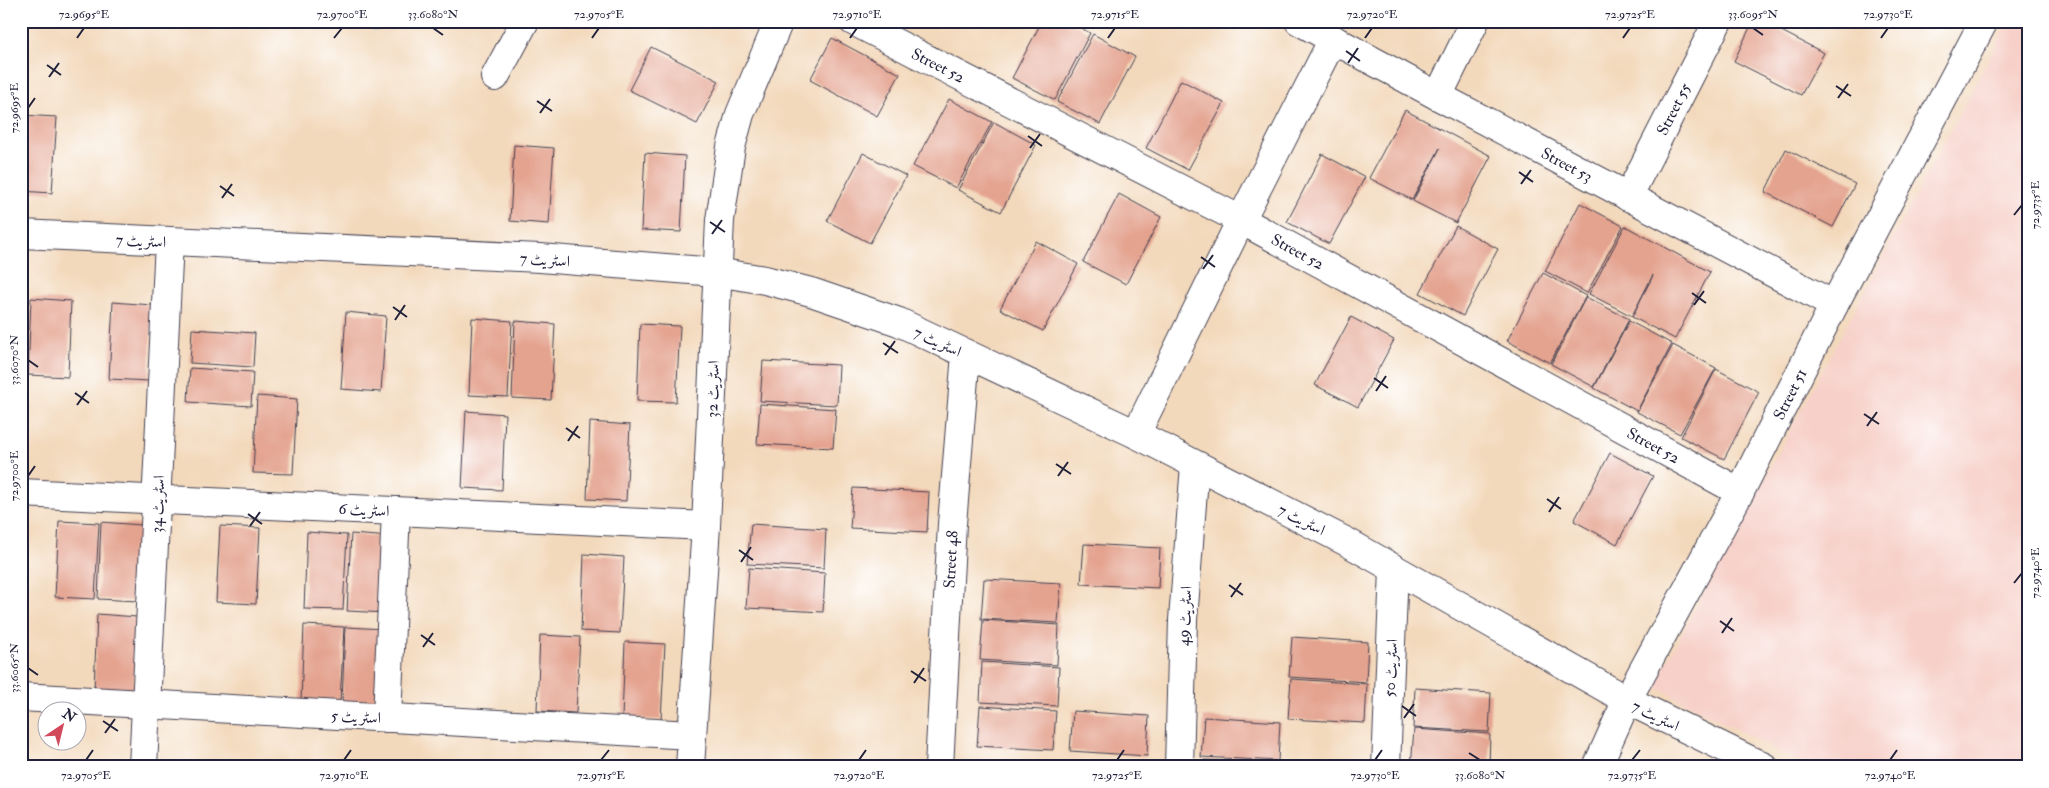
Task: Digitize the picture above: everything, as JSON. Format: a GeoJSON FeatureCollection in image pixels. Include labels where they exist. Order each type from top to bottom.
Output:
{"type":"FeatureCollection","features":[{"type":"Feature","properties":{"kind":"street"},"geometry":{"type":"LineString","coordinates":[[495,77],[525,21]]}},
{"type":"Feature","properties":{"kind":"street","name":"اسٹریٹ 32"},"geometry":{"type":"LineString","coordinates":[[690,767],[706,526],[716,272],[720,220],[731,147],[745,101],[779,21]]}},
{"type":"Feature","properties":{"kind":"street","name":"Street 52"},"geometry":{"type":"LineString","coordinates":[[852,21],[1240,220],[1740,492]]}},
{"type":"Feature","properties":{"kind":"street","name":"Street 53"},"geometry":{"type":"LineString","coordinates":[[1299,21],[1834,305]]}},
{"type":"Feature","properties":{"kind":"street"},"geometry":{"type":"LineString","coordinates":[[1438,96],[1475,21]]}},
{"type":"Feature","properties":{"kind":"street","name":"Street 55"},"geometry":{"type":"LineString","coordinates":[[1628,197],[1718,21]]}},
{"type":"Feature","properties":{"kind":"street","name":"Street 51"},"geometry":{"type":"LineString","coordinates":[[1597,767],[1627,700],[1740,492],[1834,305],[1984,21]]}},
{"type":"Feature","properties":{"kind":"street"},"geometry":{"type":"LineString","coordinates":[[1136,434],[1240,220],[1333,39]]}},
{"type":"Feature","properties":{"kind":"street","name":"اسٹریٹ 7"},"geometry":{"type":"LineString","coordinates":[[21,234],[540,258],[716,272],[765,280],[811,292],[899,322],[1136,434],[1394,569],[1627,700],[1764,767]]}},
{"type":"Feature","properties":{"kind":"street","name":"اسٹریٹ 34"},"geometry":{"type":"LineString","coordinates":[[143,767],[170,242]]}},
{"type":"Feature","properties":{"kind":"street","name":"Street 48"},"geometry":{"type":"LineString","coordinates":[[939,767],[952,524],[966,354]]}},
{"type":"Feature","properties":{"kind":"street","name":"اسٹریٹ 49"},"geometry":{"type":"LineString","coordinates":[[1179,767],[1183,620],[1195,465]]}},
{"type":"Feature","properties":{"kind":"street","name":"اسٹریٹ 6"},"geometry":{"type":"LineString","coordinates":[[21,493],[706,526]]}},
{"type":"Feature","properties":{"kind":"street"},"geometry":{"type":"LineString","coordinates":[[387,718],[396,511]]}},
{"type":"Feature","properties":{"kind":"street","name":"اسٹریٹ 50"},"geometry":{"type":"LineString","coordinates":[[1386,767],[1394,569]]}},
{"type":"Feature","properties":{"kind":"street","name":"اسٹریٹ 5"},"geometry":{"type":"LineString","coordinates":[[21,697],[691,735]]}},
{"type":"Feature","properties":{"kind":"shaded area"},"geometry":{"type":"Polygon","coordinates":[[[2009,21],[2028,21],[2028,767],[1808,767],[1654,686],[2009,21]]]}},
{"type":"Feature","properties":{"kind":"building"},"geometry":{"type":"Polygon","coordinates":[[[1042,21],[1069,21],[1090,33],[1055,100],[1012,78],[1042,21]]]}},
{"type":"Feature","properties":{"kind":"building"},"geometry":{"type":"Polygon","coordinates":[[[1753,21],[1762,21],[1824,53],[1801,95],[1734,61],[1753,21]]]}},
{"type":"Feature","properties":{"kind":"building"},"geometry":{"type":"Polygon","coordinates":[[[1093,34],[1135,57],[1100,124],[1057,102],[1093,34]]]}},
{"type":"Feature","properties":{"kind":"building"},"geometry":{"type":"Polygon","coordinates":[[[832,38],[900,74],[877,116],[810,80],[832,38]]]}},
{"type":"Feature","properties":{"kind":"building"},"geometry":{"type":"Polygon","coordinates":[[[651,47],[719,81],[697,124],[629,90],[651,47]]]}},
{"type":"Feature","properties":{"kind":"building"},"geometry":{"type":"Polygon","coordinates":[[[1181,80],[1224,103],[1188,170],[1146,148],[1181,80]]]}},
{"type":"Feature","properties":{"kind":"building"},"geometry":{"type":"Polygon","coordinates":[[[949,99],[992,122],[956,188],[913,166],[949,99]]]}},
{"type":"Feature","properties":{"kind":"building"},"geometry":{"type":"Polygon","coordinates":[[[1405,110],[1491,156],[1456,223],[1413,201],[1440,148],[1412,200],[1369,178],[1405,110]]]}},
{"type":"Feature","properties":{"kind":"building"},"geometry":{"type":"Polygon","coordinates":[[[21,115],[57,117],[52,193],[21,191],[21,115]]]}},
{"type":"Feature","properties":{"kind":"building"},"geometry":{"type":"Polygon","coordinates":[[[994,122],[1036,145],[1001,212],[958,190],[994,122]]]}},
{"type":"Feature","properties":{"kind":"building"},"geometry":{"type":"Polygon","coordinates":[[[514,145],[554,148],[549,224],[510,221],[514,145]]]}},
{"type":"Feature","properties":{"kind":"building"},"geometry":{"type":"Polygon","coordinates":[[[1786,149],[1855,184],[1833,227],[1765,192],[1786,149]]]}},
{"type":"Feature","properties":{"kind":"building"},"geometry":{"type":"Polygon","coordinates":[[[645,153],[685,156],[681,232],[641,230],[645,153]]]}},
{"type":"Feature","properties":{"kind":"building"},"geometry":{"type":"Polygon","coordinates":[[[863,153],[906,176],[870,243],[827,221],[863,153]]]}},
{"type":"Feature","properties":{"kind":"building"},"geometry":{"type":"Polygon","coordinates":[[[1322,154],[1365,177],[1329,244],[1287,222],[1322,154]]]}},
{"type":"Feature","properties":{"kind":"building"},"geometry":{"type":"Polygon","coordinates":[[[1119,194],[1161,217],[1126,284],[1083,262],[1119,194]]]}},
{"type":"Feature","properties":{"kind":"building"},"geometry":{"type":"Polygon","coordinates":[[[1580,203],[1623,226],[1587,293],[1545,271],[1580,203]]]}},
{"type":"Feature","properties":{"kind":"building"},"geometry":{"type":"Polygon","coordinates":[[[1456,226],[1498,249],[1463,316],[1420,293],[1456,226]]]}},
{"type":"Feature","properties":{"kind":"building"},"geometry":{"type":"Polygon","coordinates":[[[1625,226],[1710,272],[1675,339],[1632,317],[1653,275],[1632,316],[1589,294],[1625,226]]]}},
{"type":"Feature","properties":{"kind":"building"},"geometry":{"type":"Polygon","coordinates":[[[1036,241],[1078,264],[1043,331],[1000,309],[1036,241]]]}},
{"type":"Feature","properties":{"kind":"building"},"geometry":{"type":"Polygon","coordinates":[[[1543,273],[1586,296],[1550,363],[1507,341],[1543,273]]]}},
{"type":"Feature","properties":{"kind":"building"},"geometry":{"type":"Polygon","coordinates":[[[1586,297],[1629,319],[1594,387],[1551,364],[1586,297]]]}},
{"type":"Feature","properties":{"kind":"building"},"geometry":{"type":"Polygon","coordinates":[[[21,298],[27,298],[23,374],[21,374],[21,298]]]}},
{"type":"Feature","properties":{"kind":"building"},"geometry":{"type":"Polygon","coordinates":[[[31,298],[71,301],[68,377],[28,375],[31,298]]]}},
{"type":"Feature","properties":{"kind":"building"},"geometry":{"type":"Polygon","coordinates":[[[113,302],[152,305],[149,381],[109,379],[113,302]]]}},
{"type":"Feature","properties":{"kind":"building"},"geometry":{"type":"Polygon","coordinates":[[[346,312],[386,316],[381,392],[341,389],[346,312]]]}},
{"type":"Feature","properties":{"kind":"building"},"geometry":{"type":"Polygon","coordinates":[[[1351,317],[1394,340],[1358,407],[1315,385],[1351,317]]]}},
{"type":"Feature","properties":{"kind":"building"},"geometry":{"type":"Polygon","coordinates":[[[472,318],[512,321],[508,397],[469,395],[472,318]]]}},
{"type":"Feature","properties":{"kind":"building"},"geometry":{"type":"Polygon","coordinates":[[[515,321],[555,324],[551,400],[512,398],[515,321]]]}},
{"type":"Feature","properties":{"kind":"building"},"geometry":{"type":"Polygon","coordinates":[[[1629,321],[1672,344],[1637,411],[1594,388],[1629,321]]]}},
{"type":"Feature","properties":{"kind":"building"},"geometry":{"type":"Polygon","coordinates":[[[640,324],[680,326],[676,402],[637,401],[640,324]]]}},
{"type":"Feature","properties":{"kind":"building"},"geometry":{"type":"Polygon","coordinates":[[[192,329],[255,333],[253,367],[190,363],[192,329]]]}},
{"type":"Feature","properties":{"kind":"building"},"geometry":{"type":"Polygon","coordinates":[[[1673,345],[1716,368],[1680,434],[1637,412],[1673,345]]]}},
{"type":"Feature","properties":{"kind":"building"},"geometry":{"type":"Polygon","coordinates":[[[763,361],[839,365],[837,405],[760,401],[763,361]]]}},
{"type":"Feature","properties":{"kind":"building"},"geometry":{"type":"Polygon","coordinates":[[[190,368],[253,372],[251,406],[188,402],[190,368]]]}},
{"type":"Feature","properties":{"kind":"building"},"geometry":{"type":"Polygon","coordinates":[[[1716,369],[1759,392],[1724,459],[1681,437],[1716,369]]]}},
{"type":"Feature","properties":{"kind":"building"},"geometry":{"type":"Polygon","coordinates":[[[257,396],[297,399],[293,474],[253,473],[257,396]]]}},
{"type":"Feature","properties":{"kind":"building"},"geometry":{"type":"Polygon","coordinates":[[[760,404],[836,409],[833,448],[757,444],[760,404]]]}},
{"type":"Feature","properties":{"kind":"building"},"geometry":{"type":"Polygon","coordinates":[[[466,411],[505,414],[502,490],[462,488],[466,411]]]}},
{"type":"Feature","properties":{"kind":"building"},"geometry":{"type":"Polygon","coordinates":[[[590,422],[630,425],[626,501],[587,499],[590,422]]]}},
{"type":"Feature","properties":{"kind":"building"},"geometry":{"type":"Polygon","coordinates":[[[1610,453],[1653,476],[1617,544],[1574,521],[1610,453]]]}},
{"type":"Feature","properties":{"kind":"building"},"geometry":{"type":"Polygon","coordinates":[[[853,488],[929,492],[927,532],[850,528],[853,488]]]}},
{"type":"Feature","properties":{"kind":"building"},"geometry":{"type":"Polygon","coordinates":[[[59,521],[99,523],[95,599],[55,597],[59,521]]]}},
{"type":"Feature","properties":{"kind":"building"},"geometry":{"type":"Polygon","coordinates":[[[101,522],[141,525],[138,601],[98,599],[101,522]]]}},
{"type":"Feature","properties":{"kind":"building"},"geometry":{"type":"Polygon","coordinates":[[[751,524],[826,529],[824,568],[747,564],[751,524]]]}},
{"type":"Feature","properties":{"kind":"building"},"geometry":{"type":"Polygon","coordinates":[[[220,526],[260,528],[256,604],[216,602],[220,526]]]}},
{"type":"Feature","properties":{"kind":"building"},"geometry":{"type":"Polygon","coordinates":[[[307,532],[347,535],[343,610],[304,609],[307,532]]]}},
{"type":"Feature","properties":{"kind":"building"},"geometry":{"type":"Polygon","coordinates":[[[351,534],[391,537],[387,613],[347,611],[351,534]]]}},
{"type":"Feature","properties":{"kind":"building"},"geometry":{"type":"Polygon","coordinates":[[[1084,544],[1160,548],[1158,588],[1081,584],[1084,544]]]}},
{"type":"Feature","properties":{"kind":"building"},"geometry":{"type":"Polygon","coordinates":[[[584,554],[624,557],[620,633],[581,631],[584,554]]]}},
{"type":"Feature","properties":{"kind":"building"},"geometry":{"type":"Polygon","coordinates":[[[749,568],[825,573],[823,612],[746,608],[749,568]]]}},
{"type":"Feature","properties":{"kind":"building"},"geometry":{"type":"Polygon","coordinates":[[[984,579],[1061,583],[1058,623],[981,619],[984,579]]]}},
{"type":"Feature","properties":{"kind":"building"},"geometry":{"type":"Polygon","coordinates":[[[97,614],[137,617],[134,692],[94,690],[97,614]]]}},
{"type":"Feature","properties":{"kind":"building"},"geometry":{"type":"Polygon","coordinates":[[[983,620],[1059,625],[1057,665],[980,660],[983,620]]]}},
{"type":"Feature","properties":{"kind":"building"},"geometry":{"type":"Polygon","coordinates":[[[304,625],[344,627],[340,703],[301,701],[304,625]]]}},
{"type":"Feature","properties":{"kind":"building"},"geometry":{"type":"Polygon","coordinates":[[[345,627],[386,629],[382,705],[342,704],[345,627]]]}},
{"type":"Feature","properties":{"kind":"building"},"geometry":{"type":"Polygon","coordinates":[[[540,635],[580,637],[576,713],[537,711],[540,635]]]}},
{"type":"Feature","properties":{"kind":"building"},"geometry":{"type":"Polygon","coordinates":[[[1292,637],[1368,642],[1366,682],[1289,677],[1292,637]]]}},
{"type":"Feature","properties":{"kind":"building"},"geometry":{"type":"Polygon","coordinates":[[[625,642],[665,644],[661,720],[622,718],[625,642]]]}},
{"type":"Feature","properties":{"kind":"building"},"geometry":{"type":"Polygon","coordinates":[[[982,662],[1059,667],[1057,706],[980,702],[982,662]]]}},
{"type":"Feature","properties":{"kind":"building"},"geometry":{"type":"Polygon","coordinates":[[[1291,679],[1367,684],[1365,723],[1288,719],[1291,679]]]}},
{"type":"Feature","properties":{"kind":"building"},"geometry":{"type":"Polygon","coordinates":[[[1415,688],[1491,693],[1489,732],[1413,728],[1415,688]]]}},
{"type":"Feature","properties":{"kind":"building"},"geometry":{"type":"Polygon","coordinates":[[[980,706],[1056,711],[1053,750],[977,746],[980,706]]]}},
{"type":"Feature","properties":{"kind":"building"},"geometry":{"type":"Polygon","coordinates":[[[1073,711],[1149,716],[1147,756],[1070,751],[1073,711]]]}},
{"type":"Feature","properties":{"kind":"building"},"geometry":{"type":"Polygon","coordinates":[[[1204,717],[1280,722],[1278,761],[1201,757],[1204,717]]]}},
{"type":"Feature","properties":{"kind":"building"},"geometry":{"type":"Polygon","coordinates":[[[1414,729],[1490,734],[1489,767],[1411,767],[1414,729]]]}},
{"type":"Feature","properties":{"kind":"building"},"geometry":{"type":"Polygon","coordinates":[[[1204,760],[1280,764],[1280,767],[1204,767],[1204,760]]]}},
{"type":"Feature","properties":{"kind":"waterway"},"geometry":{"type":"LineString","coordinates":[[369,21],[376,26]]}}]}
